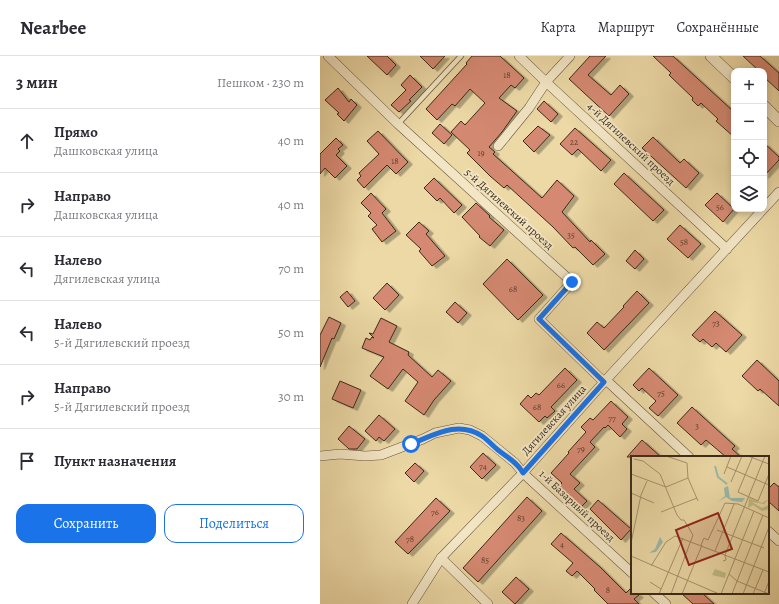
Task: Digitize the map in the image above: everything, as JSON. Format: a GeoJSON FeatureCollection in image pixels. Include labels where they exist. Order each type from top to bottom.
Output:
{"type":"FeatureCollection","features":[{"type":"Feature","properties":{"kind":"street","name":"5-й Дягилевский проезд"},"geometry":{"type":"LineString","coordinates":[[328,56],[398,124],[572,282],[539,319],[605,381]]}},
{"type":"Feature","properties":{"kind":"street","name":"4-й Дягилевский проезд"},"geometry":{"type":"LineString","coordinates":[[519,56],[727,249]]}},
{"type":"Feature","properties":{"kind":"street"},"geometry":{"type":"LineString","coordinates":[[498,146],[529,108],[546,82],[570,56]]}},
{"type":"Feature","properties":{"kind":"street"},"geometry":{"type":"LineString","coordinates":[[711,56],[731,75]]}},
{"type":"Feature","properties":{"kind":"street"},"geometry":{"type":"LineString","coordinates":[[767,109],[779,121]]}},
{"type":"Feature","properties":{"kind":"street","name":"Дягилевская улица"},"geometry":{"type":"LineString","coordinates":[[412,604],[442,558],[523,473],[605,381],[779,192]]}},
{"type":"Feature","properties":{"kind":"street"},"geometry":{"type":"LineString","coordinates":[[605,381],[688,456]]}},
{"type":"Feature","properties":{"kind":"street","name":"1-й Базарный проезд"},"geometry":{"type":"LineString","coordinates":[[320,456],[340,454],[365,456],[381,455],[435,433],[459,428],[470,430],[482,436],[515,463],[523,473],[631,572]]}},
{"type":"Feature","properties":{"kind":"street"},"geometry":{"type":"LineString","coordinates":[[769,532],[779,541]]}},
{"type":"Feature","properties":{"kind":"street"},"geometry":{"type":"LineString","coordinates":[[442,558],[488,604]]}},
{"type":"Feature","properties":{"kind":"street"},"geometry":{"type":"LineString","coordinates":[[655,594],[666,604]]}},
{"type":"Feature","properties":{"kind":"lane"},"geometry":{"type":"LineString","coordinates":[[398,124],[461,56]]}},
{"type":"Feature","properties":{"kind":"building"},"geometry":{"type":"Polygon","coordinates":[[[367,56],[387,56],[396,65],[387,75],[367,56]]]}},
{"type":"Feature","properties":{"kind":"building"},"geometry":{"type":"Polygon","coordinates":[[[420,56],[445,56],[433,69],[420,56]]]}},
{"type":"Feature","properties":{"kind":"building"},"geometry":{"type":"Polygon","coordinates":[[[472,56],[500,56],[524,78],[515,88],[511,85],[499,98],[517,111],[489,147],[495,152],[493,154],[542,198],[557,180],[574,196],[562,212],[590,242],[591,240],[605,254],[593,265],[507,185],[504,188],[490,176],[467,153],[470,150],[451,132],[461,121],[465,125],[485,103],[470,89],[455,106],[452,104],[437,120],[426,109],[467,64],[466,63],[472,56]]]}},
{"type":"Feature","properties":{"kind":"building"},"geometry":{"type":"Polygon","coordinates":[[[590,56],[606,56],[588,75],[611,95],[620,85],[629,94],[609,116],[569,79],[590,56]]]}},
{"type":"Feature","properties":{"kind":"building"},"geometry":{"type":"Polygon","coordinates":[[[653,56],[673,56],[731,109],[731,134],[716,121],[718,119],[701,103],[698,106],[692,100],[693,98],[669,75],[671,73],[653,56]]]}},
{"type":"Feature","properties":{"kind":"building"},"geometry":{"type":"Polygon","coordinates":[[[743,56],[760,56],[779,73],[779,91],[767,80],[767,68],[756,68],[743,56]]]}},
{"type":"Feature","properties":{"kind":"building"},"geometry":{"type":"Polygon","coordinates":[[[410,75],[422,87],[409,100],[411,101],[399,112],[391,105],[406,90],[401,85],[410,75]]]}},
{"type":"Feature","properties":{"kind":"building"},"geometry":{"type":"Polygon","coordinates":[[[338,88],[349,102],[351,99],[357,105],[344,121],[337,114],[339,113],[325,100],[338,88]]]}},
{"type":"Feature","properties":{"kind":"building"},"geometry":{"type":"Polygon","coordinates":[[[544,101],[558,114],[551,122],[537,109],[544,101]]]}},
{"type":"Feature","properties":{"kind":"building"},"geometry":{"type":"Polygon","coordinates":[[[440,124],[452,135],[444,144],[432,133],[440,124]]]}},
{"type":"Feature","properties":{"kind":"building"},"geometry":{"type":"Polygon","coordinates":[[[538,126],[550,135],[534,152],[523,141],[538,126]]]}},
{"type":"Feature","properties":{"kind":"building"},"geometry":{"type":"Polygon","coordinates":[[[575,128],[611,160],[601,171],[578,149],[572,155],[560,144],[575,128]]]}},
{"type":"Feature","properties":{"kind":"building"},"geometry":{"type":"Polygon","coordinates":[[[378,131],[408,162],[396,174],[387,165],[364,188],[357,180],[361,176],[359,173],[379,154],[367,141],[378,131]]]}},
{"type":"Feature","properties":{"kind":"building"},"geometry":{"type":"Polygon","coordinates":[[[653,137],[680,163],[684,159],[699,173],[686,188],[642,148],[653,137]]]}},
{"type":"Feature","properties":{"kind":"building"},"geometry":{"type":"Polygon","coordinates":[[[336,138],[343,145],[338,149],[340,151],[336,155],[347,166],[335,178],[325,168],[320,174],[320,154],[336,138]]]}},
{"type":"Feature","properties":{"kind":"building"},"geometry":{"type":"Polygon","coordinates":[[[767,146],[779,157],[779,160],[767,173],[767,146]]]}},
{"type":"Feature","properties":{"kind":"building"},"geometry":{"type":"Polygon","coordinates":[[[624,173],[664,210],[653,221],[614,184],[624,173]]]}},
{"type":"Feature","properties":{"kind":"building"},"geometry":{"type":"Polygon","coordinates":[[[434,178],[462,205],[454,213],[440,198],[437,201],[424,188],[434,178]]]}},
{"type":"Feature","properties":{"kind":"building"},"geometry":{"type":"Polygon","coordinates":[[[371,193],[386,209],[382,213],[396,231],[382,242],[372,229],[377,225],[368,216],[371,213],[361,203],[371,193]]]}},
{"type":"Feature","properties":{"kind":"building"},"geometry":{"type":"Polygon","coordinates":[[[717,193],[731,206],[731,212],[723,222],[705,205],[717,193]]]}},
{"type":"Feature","properties":{"kind":"building"},"geometry":{"type":"Polygon","coordinates":[[[476,203],[504,230],[490,246],[479,237],[480,236],[462,217],[476,203]]]}},
{"type":"Feature","properties":{"kind":"building"},"geometry":{"type":"Polygon","coordinates":[[[419,222],[429,231],[426,234],[445,256],[432,266],[419,251],[421,249],[406,235],[419,222]]]}},
{"type":"Feature","properties":{"kind":"building"},"geometry":{"type":"Polygon","coordinates":[[[680,225],[701,244],[688,258],[667,239],[680,225]]]}},
{"type":"Feature","properties":{"kind":"building"},"geometry":{"type":"Polygon","coordinates":[[[635,250],[644,259],[635,269],[626,261],[635,250]]]}},
{"type":"Feature","properties":{"kind":"building"},"geometry":{"type":"Polygon","coordinates":[[[507,259],[543,295],[518,320],[483,284],[507,259]]]}},
{"type":"Feature","properties":{"kind":"building"},"geometry":{"type":"Polygon","coordinates":[[[387,283],[399,295],[385,310],[373,298],[387,283]]]}},
{"type":"Feature","properties":{"kind":"building"},"geometry":{"type":"Polygon","coordinates":[[[347,291],[355,301],[348,307],[340,297],[347,291]]]}},
{"type":"Feature","properties":{"kind":"building"},"geometry":{"type":"Polygon","coordinates":[[[637,291],[649,303],[604,350],[587,333],[597,322],[604,328],[637,291]]]}},
{"type":"Feature","properties":{"kind":"building"},"geometry":{"type":"Polygon","coordinates":[[[455,302],[467,313],[458,323],[446,312],[455,302]]]}},
{"type":"Feature","properties":{"kind":"building"},"geometry":{"type":"Polygon","coordinates":[[[715,311],[742,335],[726,352],[716,343],[712,347],[703,339],[700,342],[692,335],[715,311]]]}},
{"type":"Feature","properties":{"kind":"building"},"geometry":{"type":"Polygon","coordinates":[[[329,317],[341,323],[334,339],[332,338],[320,367],[320,335],[329,317]]]}},
{"type":"Feature","properties":{"kind":"building"},"geometry":{"type":"Polygon","coordinates":[[[381,318],[397,326],[389,342],[409,352],[408,355],[432,377],[438,370],[451,381],[434,400],[424,415],[405,401],[418,382],[403,369],[388,389],[370,376],[384,357],[362,348],[366,338],[370,340],[372,337],[374,338],[369,333],[373,334],[381,318]]]}},
{"type":"Feature","properties":{"kind":"building"},"geometry":{"type":"Polygon","coordinates":[[[757,360],[779,381],[779,406],[760,389],[758,391],[742,376],[757,360]]]}},
{"type":"Feature","properties":{"kind":"building"},"geometry":{"type":"Polygon","coordinates":[[[565,368],[577,380],[551,407],[555,411],[547,418],[545,416],[539,422],[520,404],[528,395],[531,398],[536,393],[539,395],[565,368]]]}},
{"type":"Feature","properties":{"kind":"building"},"geometry":{"type":"Polygon","coordinates":[[[649,368],[678,395],[658,416],[649,408],[656,401],[642,388],[639,391],[633,385],[649,368]]]}},
{"type":"Feature","properties":{"kind":"building"},"geometry":{"type":"Polygon","coordinates":[[[340,381],[361,390],[353,408],[332,399],[340,381]]]}},
{"type":"Feature","properties":{"kind":"building"},"geometry":{"type":"Polygon","coordinates":[[[611,401],[628,417],[622,424],[627,429],[620,437],[608,425],[605,428],[604,427],[590,442],[595,447],[570,474],[580,483],[574,489],[587,501],[579,509],[557,488],[562,483],[551,473],[586,432],[581,427],[590,418],[593,420],[611,401]]]}},
{"type":"Feature","properties":{"kind":"building"},"geometry":{"type":"Polygon","coordinates":[[[692,407],[735,446],[732,449],[740,456],[725,456],[706,440],[701,445],[677,423],[692,407]]]}},
{"type":"Feature","properties":{"kind":"building"},"geometry":{"type":"Polygon","coordinates":[[[379,415],[395,429],[384,441],[379,437],[376,441],[365,431],[379,415]]]}},
{"type":"Feature","properties":{"kind":"building"},"geometry":{"type":"Polygon","coordinates":[[[349,426],[365,439],[357,449],[349,449],[338,439],[349,426]]]}},
{"type":"Feature","properties":{"kind":"building"},"geometry":{"type":"Polygon","coordinates":[[[642,440],[660,456],[631,456],[627,457],[642,440]]]}},
{"type":"Feature","properties":{"kind":"building"},"geometry":{"type":"Polygon","coordinates":[[[483,453],[496,465],[482,479],[470,467],[483,453]]]}},
{"type":"Feature","properties":{"kind":"building"},"geometry":{"type":"Polygon","coordinates":[[[415,463],[424,471],[414,482],[405,473],[415,463]]]}},
{"type":"Feature","properties":{"kind":"building"},"geometry":{"type":"Polygon","coordinates":[[[774,483],[779,487],[779,511],[769,502],[769,488],[774,483]]]}},
{"type":"Feature","properties":{"kind":"building"},"geometry":{"type":"Polygon","coordinates":[[[527,497],[542,511],[478,582],[463,568],[527,497]]]}},
{"type":"Feature","properties":{"kind":"building"},"geometry":{"type":"Polygon","coordinates":[[[436,498],[450,511],[408,554],[395,542],[436,498]]]}},
{"type":"Feature","properties":{"kind":"building"},"geometry":{"type":"Polygon","coordinates":[[[598,500],[631,529],[621,540],[590,509],[598,500]]]}},
{"type":"Feature","properties":{"kind":"building"},"geometry":{"type":"Polygon","coordinates":[[[561,533],[600,567],[626,593],[630,589],[631,594],[639,595],[634,599],[639,604],[608,604],[577,571],[572,576],[566,571],[573,563],[551,544],[561,533]]]}},
{"type":"Feature","properties":{"kind":"building"},"geometry":{"type":"Polygon","coordinates":[[[516,577],[529,589],[515,604],[502,592],[516,577]]]}},
{"type":"Feature","properties":{"kind":"building"},"geometry":{"type":"Polygon","coordinates":[[[682,594],[703,594],[714,604],[693,604],[682,594]]]}},
{"type":"Feature","properties":{"kind":"route"},"geometry":{"type":"LineString","coordinates":[[411,444],[435,433],[450,429],[459,428],[470,430],[482,436],[515,463],[523,473],[604,382],[539,319],[572,282]]}}]}
